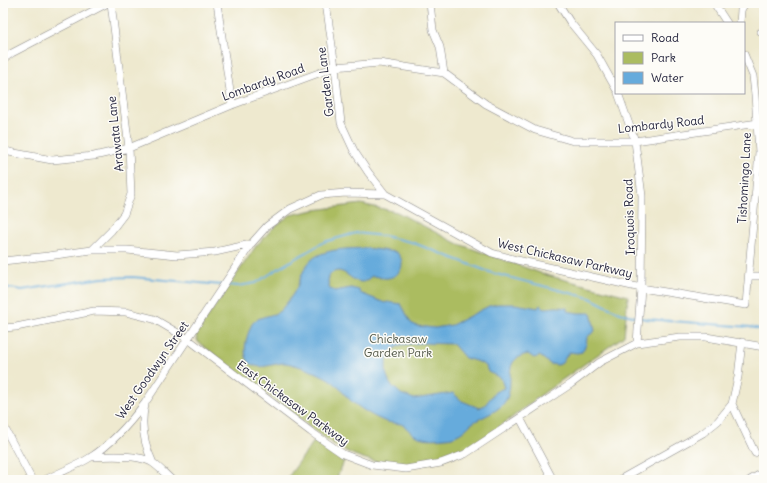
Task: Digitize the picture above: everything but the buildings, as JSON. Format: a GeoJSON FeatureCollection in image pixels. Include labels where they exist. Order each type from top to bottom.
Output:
{"type":"FeatureCollection","features":[{"type":"Feature","properties":{"kind":"street"},"geometry":{"type":"LineString","coordinates":[[3,59],[109,3]]}},
{"type":"Feature","properties":{"kind":"street","name":"Arawata Lane"},"geometry":{"type":"LineString","coordinates":[[92,250],[111,231],[124,214],[131,194],[129,148],[109,3]]}},
{"type":"Feature","properties":{"kind":"street"},"geometry":{"type":"LineString","coordinates":[[217,3],[232,105]]}},
{"type":"Feature","properties":{"kind":"street","name":"Garden Lane"},"geometry":{"type":"LineString","coordinates":[[326,3],[341,123],[354,151],[384,194]]}},
{"type":"Feature","properties":{"kind":"street"},"geometry":{"type":"LineString","coordinates":[[430,3],[434,30],[440,47],[444,73]]}},
{"type":"Feature","properties":{"kind":"street"},"geometry":{"type":"LineString","coordinates":[[558,3],[570,22],[597,55],[615,87]]}},
{"type":"Feature","properties":{"kind":"street"},"geometry":{"type":"LineString","coordinates":[[714,3],[726,22]]}},
{"type":"Feature","properties":{"kind":"street"},"geometry":{"type":"LineString","coordinates":[[740,22],[741,10],[745,3]]}},
{"type":"Feature","properties":{"kind":"street","name":"Tishomingo Lane"},"geometry":{"type":"LineString","coordinates":[[745,56],[753,76],[758,123],[759,152],[750,276],[746,306]]}},
{"type":"Feature","properties":{"kind":"street","name":"Lombardy Road"},"geometry":{"type":"LineString","coordinates":[[3,149],[9,152],[52,160],[94,156],[129,148],[232,105],[335,67],[379,63],[444,73],[486,104],[535,130],[573,141],[635,141],[758,123]]}},
{"type":"Feature","properties":{"kind":"street","name":"Iroquois Road"},"geometry":{"type":"LineString","coordinates":[[618,94],[635,141],[642,196],[641,288],[637,343]]}},
{"type":"Feature","properties":{"kind":"street"},"geometry":{"type":"LineString","coordinates":[[756,187],[764,192]]}},
{"type":"Feature","properties":{"kind":"street","name":"West Chickasaw Parkway"},"geometry":{"type":"LineString","coordinates":[[251,244],[267,226],[290,209],[321,196],[346,193],[384,194],[492,253],[641,288],[746,306]]}},
{"type":"Feature","properties":{"kind":"street"},"geometry":{"type":"LineString","coordinates":[[3,261],[92,250],[127,250],[177,255],[215,252],[251,244]]}},
{"type":"Feature","properties":{"kind":"street","name":"West Goodwyn Street"},"geometry":{"type":"LineString","coordinates":[[45,480],[91,457],[119,434],[145,403],[228,281],[251,244]]}},
{"type":"Feature","properties":{"kind":"street"},"geometry":{"type":"LineString","coordinates":[[750,276],[764,276]]}},
{"type":"Feature","properties":{"kind":"street","name":"East Chickasaw Parkway"},"geometry":{"type":"LineString","coordinates":[[3,328],[16,327],[94,311],[126,312],[154,319],[188,339],[324,442],[348,456],[372,465],[406,469],[441,464],[465,454],[571,384],[600,362],[637,343],[680,337],[706,336],[764,347]]}},
{"type":"Feature","properties":{"kind":"street"},"geometry":{"type":"LineString","coordinates":[[619,480],[703,433],[718,421],[732,404],[738,377],[742,342]]}},
{"type":"Feature","properties":{"kind":"street"},"geometry":{"type":"LineString","coordinates":[[145,403],[142,419],[143,430],[147,448],[153,463]]}},
{"type":"Feature","properties":{"kind":"street"},"geometry":{"type":"LineString","coordinates":[[732,404],[755,453]]}},
{"type":"Feature","properties":{"kind":"street"},"geometry":{"type":"LineString","coordinates":[[520,418],[553,480]]}},
{"type":"Feature","properties":{"kind":"street"},"geometry":{"type":"LineString","coordinates":[[3,425],[32,480]]}},
{"type":"Feature","properties":{"kind":"street"},"geometry":{"type":"LineString","coordinates":[[91,457],[140,459],[153,463],[172,480]]}},
{"type":"Feature","properties":{"kind":"street"},"geometry":{"type":"LineString","coordinates":[[750,480],[764,472]]}},
{"type":"Feature","properties":{"kind":"green space","name":"Chickasaw Garden Park"},"geometry":{"type":"Polygon","coordinates":[[[361,204],[397,212],[456,243],[546,275],[628,296],[624,336],[485,437],[450,457],[419,464],[388,464],[372,461],[344,450],[322,436],[198,342],[196,336],[256,246],[272,229],[290,215],[314,210],[361,204]]]}},
{"type":"Feature","properties":{"kind":"green space"},"geometry":{"type":"Polygon","coordinates":[[[315,440],[345,459],[336,480],[286,480],[315,440]]]}},
{"type":"Feature","properties":{"kind":"water"},"geometry":{"type":"Polygon","coordinates":[[[365,248],[396,252],[402,264],[400,271],[393,277],[386,278],[372,276],[366,281],[359,282],[345,273],[335,271],[330,275],[328,280],[330,289],[335,291],[351,288],[359,290],[360,293],[385,303],[401,304],[411,323],[417,326],[435,328],[452,325],[489,306],[497,304],[515,304],[538,308],[540,305],[546,308],[563,307],[567,308],[567,311],[591,313],[595,331],[587,337],[586,345],[582,352],[569,352],[562,363],[558,365],[550,364],[540,356],[534,358],[528,354],[514,360],[510,371],[509,391],[504,403],[496,410],[475,421],[461,433],[448,438],[433,439],[416,436],[401,424],[390,423],[376,418],[351,401],[336,384],[320,374],[286,363],[260,367],[255,366],[247,359],[245,351],[246,341],[252,324],[262,317],[274,314],[281,310],[294,293],[304,270],[311,260],[327,252],[365,248]],[[422,343],[400,345],[390,352],[386,363],[386,373],[390,384],[401,394],[414,399],[453,393],[462,401],[479,408],[485,405],[495,392],[504,388],[501,378],[488,372],[486,366],[479,362],[465,358],[453,344],[422,343]]]}},
{"type":"Feature","properties":{"kind":"waterway"},"geometry":{"type":"LineString","coordinates":[[227,285],[238,286],[256,283],[324,242],[356,233],[384,236],[411,242],[492,273],[590,298],[620,313],[646,319],[750,327],[764,330]]}},
{"type":"Feature","properties":{"kind":"waterway"},"geometry":{"type":"LineString","coordinates":[[3,287],[22,290],[102,278],[132,277],[222,285]]}}]}
